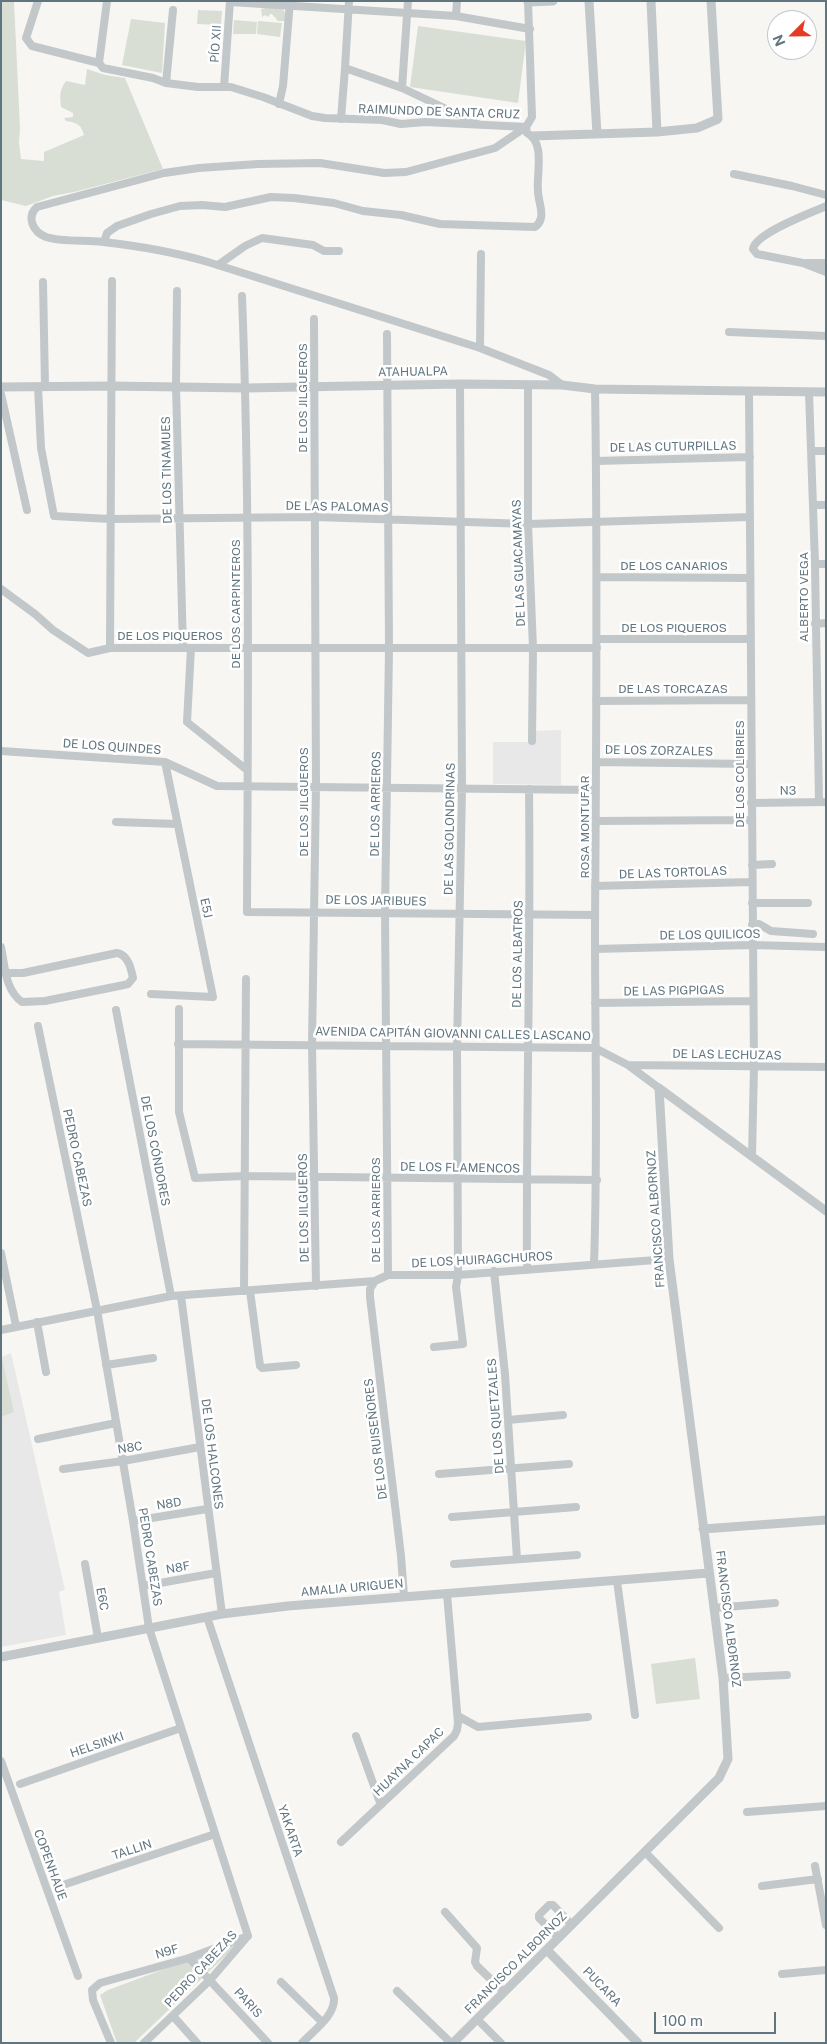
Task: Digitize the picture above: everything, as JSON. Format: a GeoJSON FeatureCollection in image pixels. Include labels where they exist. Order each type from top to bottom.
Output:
{"type":"FeatureCollection","features":[{"type":"Feature","properties":{"kind":"street","name":"RAIMUNDO DE SANTA CRUZ"},"geometry":{"type":"LineString","coordinates":[[38,1],[26,38],[29,44],[99,63],[103,68],[153,78],[166,83],[241,90],[312,116],[382,120],[401,124],[426,122],[526,127]]}},
{"type":"Feature","properties":{"kind":"street"},"geometry":{"type":"LineString","coordinates":[[99,63],[107,1]]}},
{"type":"Feature","properties":{"kind":"street"},"geometry":{"type":"LineString","coordinates":[[402,88],[408,1]]}},
{"type":"Feature","properties":{"kind":"street"},"geometry":{"type":"LineString","coordinates":[[456,16],[457,1]]}},
{"type":"Feature","properties":{"kind":"street"},"geometry":{"type":"LineString","coordinates":[[553,1],[528,2],[532,117],[526,127],[527,133],[532,136],[657,132],[697,128],[718,119],[711,1]]}},
{"type":"Feature","properties":{"kind":"street"},"geometry":{"type":"LineString","coordinates":[[589,1],[596,134]]}},
{"type":"Feature","properties":{"kind":"street"},"geometry":{"type":"LineString","coordinates":[[651,1],[657,132]]}},
{"type":"Feature","properties":{"kind":"street"},"geometry":{"type":"LineString","coordinates":[[230,2],[349,5],[456,16],[530,29]]}},
{"type":"Feature","properties":{"kind":"street","name":"PÍO XII"},"geometry":{"type":"LineString","coordinates":[[224,87],[230,2]]}},
{"type":"Feature","properties":{"kind":"street"},"geometry":{"type":"LineString","coordinates":[[279,104],[283,86],[289,4]]}},
{"type":"Feature","properties":{"kind":"street"},"geometry":{"type":"LineString","coordinates":[[341,119],[349,5]]}},
{"type":"Feature","properties":{"kind":"street"},"geometry":{"type":"LineString","coordinates":[[166,83],[173,10]]}},
{"type":"Feature","properties":{"kind":"street"},"geometry":{"type":"LineString","coordinates":[[346,68],[402,88],[482,126]]}},
{"type":"Feature","properties":{"kind":"street","name":"RAIMUNDO DE SANTA CRUZ"},"geometry":{"type":"LineString","coordinates":[[526,127],[495,148],[406,172],[384,173],[320,163],[258,164],[199,168],[164,173],[37,207],[31,215],[34,229],[46,237],[104,242],[175,253],[218,265],[480,348],[549,375],[562,385]]}},
{"type":"Feature","properties":{"kind":"street"},"geometry":{"type":"LineString","coordinates":[[104,242],[107,233],[117,226],[180,206],[225,207],[271,197],[334,203],[440,224],[535,227],[539,224],[542,216],[538,191],[538,151],[532,136]]}},
{"type":"Feature","properties":{"kind":"street"},"geometry":{"type":"LineString","coordinates":[[734,174],[826,195]]}},
{"type":"Feature","properties":{"kind":"street"},"geometry":{"type":"LineString","coordinates":[[826,206],[780,226],[754,245],[753,249],[757,254],[803,263],[826,272]]}},
{"type":"Feature","properties":{"kind":"street"},"geometry":{"type":"LineString","coordinates":[[218,265],[245,246],[262,238],[313,246],[324,251],[339,251]]}},
{"type":"Feature","properties":{"kind":"street"},"geometry":{"type":"LineString","coordinates":[[480,348],[481,254]]}},
{"type":"Feature","properties":{"kind":"street"},"geometry":{"type":"LineString","coordinates":[[803,263],[826,263]]}},
{"type":"Feature","properties":{"kind":"street","name":"DE LOS PIQUEROS"},"geometry":{"type":"LineString","coordinates":[[112,281],[110,648],[597,648]]}},
{"type":"Feature","properties":{"kind":"street","name":"DE LAS PALOMAS"},"geometry":{"type":"LineString","coordinates":[[43,282],[41,448],[54,516],[110,519],[315,517],[528,524],[750,517]]}},
{"type":"Feature","properties":{"kind":"street","name":"DE LOS TINAMUES"},"geometry":{"type":"LineString","coordinates":[[177,291],[176,386],[180,518],[187,648],[187,722],[247,770]]}},
{"type":"Feature","properties":{"kind":"street","name":"DE LOS CARPINTEROS"},"geometry":{"type":"LineString","coordinates":[[242,296],[246,388],[248,648],[247,912]]}},
{"type":"Feature","properties":{"kind":"street","name":"DE LOS JILGUEROS"},"geometry":{"type":"LineString","coordinates":[[314,319],[316,787],[312,1045],[316,1286]]}},
{"type":"Feature","properties":{"kind":"street"},"geometry":{"type":"LineString","coordinates":[[729,332],[826,336]]}},
{"type":"Feature","properties":{"kind":"street","name":"DE LOS ARRIEROS"},"geometry":{"type":"LineString","coordinates":[[388,334],[389,648],[385,912],[388,1275]]}},
{"type":"Feature","properties":{"kind":"street","name":"ATAHUALPA"},"geometry":{"type":"LineString","coordinates":[[1,386],[246,388],[460,384],[562,385],[595,390],[826,392]]}},
{"type":"Feature","properties":{"kind":"street","name":"DE LAS GOLONDRINAS"},"geometry":{"type":"LineString","coordinates":[[434,1347],[463,1344],[458,1303],[457,1179],[457,1047],[462,789],[460,384]]}},
{"type":"Feature","properties":{"kind":"street","name":"DE LAS GUACAMAYAS"},"geometry":{"type":"LineString","coordinates":[[528,385],[528,524],[533,648],[532,741]]}},
{"type":"Feature","properties":{"kind":"street","name":"ROSA MONTUFAR"},"geometry":{"type":"LineString","coordinates":[[594,1264],[597,1180],[595,1048],[597,577],[595,390]]}},
{"type":"Feature","properties":{"kind":"street","name":"DE LOS COLIBRIES"},"geometry":{"type":"LineString","coordinates":[[749,392],[752,1001],[754,1067],[752,1156]]}},
{"type":"Feature","properties":{"kind":"street","name":"ALBERTO VEGA"},"geometry":{"type":"LineString","coordinates":[[809,392],[814,505],[816,686],[822,740],[822,802]]}},
{"type":"Feature","properties":{"kind":"street"},"geometry":{"type":"LineString","coordinates":[[1,394],[27,510]]}},
{"type":"Feature","properties":{"kind":"street"},"geometry":{"type":"LineString","coordinates":[[812,451],[826,451]]}},
{"type":"Feature","properties":{"kind":"street","name":"DE LAS CUTURPILLAS"},"geometry":{"type":"LineString","coordinates":[[596,460],[750,457]]}},
{"type":"Feature","properties":{"kind":"street"},"geometry":{"type":"LineString","coordinates":[[814,505],[826,505]]}},
{"type":"Feature","properties":{"kind":"street"},"geometry":{"type":"LineString","coordinates":[[815,564],[826,564]]}},
{"type":"Feature","properties":{"kind":"street","name":"DE LOS CANARIOS"},"geometry":{"type":"LineString","coordinates":[[597,577],[750,578]]}},
{"type":"Feature","properties":{"kind":"street"},"geometry":{"type":"LineString","coordinates":[[1,589],[53,630],[88,653],[110,648]]}},
{"type":"Feature","properties":{"kind":"street"},"geometry":{"type":"LineString","coordinates":[[815,624],[826,623]]}},
{"type":"Feature","properties":{"kind":"street","name":"DE LOS PIQUEROS"},"geometry":{"type":"LineString","coordinates":[[597,639],[750,639]]}},
{"type":"Feature","properties":{"kind":"street"},"geometry":{"type":"LineString","coordinates":[[816,686],[826,685]]}},
{"type":"Feature","properties":{"kind":"street","name":"DE LAS TORCAZAS"},"geometry":{"type":"LineString","coordinates":[[596,701],[751,700]]}},
{"type":"Feature","properties":{"kind":"street","name":"DE LOS QUINDES"},"geometry":{"type":"LineString","coordinates":[[1,751],[164,762],[217,786],[596,790]]}},
{"type":"Feature","properties":{"kind":"street","name":"E5J"},"geometry":{"type":"LineString","coordinates":[[151,994],[213,997],[164,762]]}},
{"type":"Feature","properties":{"kind":"street","name":"DE LOS ZORZALES"},"geometry":{"type":"LineString","coordinates":[[596,762],[751,764]]}},
{"type":"Feature","properties":{"kind":"street","name":"DE LOS ALBATROS"},"geometry":{"type":"LineString","coordinates":[[527,1270],[526,1180],[530,914],[529,789]]}},
{"type":"Feature","properties":{"kind":"street","name":"N3"},"geometry":{"type":"LineString","coordinates":[[751,803],[822,802]]}},
{"type":"Feature","properties":{"kind":"street"},"geometry":{"type":"LineString","coordinates":[[596,821],[751,820]]}},
{"type":"Feature","properties":{"kind":"street"},"geometry":{"type":"LineString","coordinates":[[116,822],[177,824]]}},
{"type":"Feature","properties":{"kind":"street"},"geometry":{"type":"LineString","coordinates":[[752,865],[772,864]]}},
{"type":"Feature","properties":{"kind":"street","name":"DE LAS TORTOLAS"},"geometry":{"type":"LineString","coordinates":[[596,886],[752,882]]}},
{"type":"Feature","properties":{"kind":"street"},"geometry":{"type":"LineString","coordinates":[[752,903],[808,904]]}},
{"type":"Feature","properties":{"kind":"street","name":"DE LOS JARIBUES"},"geometry":{"type":"LineString","coordinates":[[247,912],[595,915]]}},
{"type":"Feature","properties":{"kind":"street"},"geometry":{"type":"LineString","coordinates":[[752,925],[759,924],[771,931],[813,934]]}},
{"type":"Feature","properties":{"kind":"street","name":"DE LOS QUILICOS"},"geometry":{"type":"LineString","coordinates":[[595,949],[752,945],[826,947]]}},
{"type":"Feature","properties":{"kind":"street"},"geometry":{"type":"LineString","coordinates":[[1,947],[11,992],[22,1002],[45,1001],[128,984],[133,976],[127,960],[122,954],[22,973],[7,972]]}},
{"type":"Feature","properties":{"kind":"street"},"geometry":{"type":"LineString","coordinates":[[246,979],[245,1176],[247,1291],[260,1366],[262,1368],[296,1365]]}},
{"type":"Feature","properties":{"kind":"street","name":"DE LAS PIGPIGAS"},"geometry":{"type":"LineString","coordinates":[[595,1003],[752,1001]]}},
{"type":"Feature","properties":{"kind":"street","name":"DE LOS FLAMENCOS"},"geometry":{"type":"LineString","coordinates":[[179,1009],[179,1112],[195,1178],[245,1176],[597,1180]]}},
{"type":"Feature","properties":{"kind":"street","name":"DE LOS CÓNDORES"},"geometry":{"type":"LineString","coordinates":[[116,1010],[171,1296]]}},
{"type":"Feature","properties":{"kind":"street","name":"PEDRO CABEZAS"},"geometry":{"type":"LineString","coordinates":[[38,1026],[97,1310],[149,1628],[248,1936],[211,1979],[144,2043]]}},
{"type":"Feature","properties":{"kind":"street","name":"AVENIDA CAPITÁN GIOVANNI CALLES LASCANO"},"geometry":{"type":"LineString","coordinates":[[178,1044],[595,1048],[628,1065],[826,1211]]}},
{"type":"Feature","properties":{"kind":"street","name":"DE LAS LECHUZAS"},"geometry":{"type":"LineString","coordinates":[[628,1065],[826,1067]]}},
{"type":"Feature","properties":{"kind":"street","name":"FRANCISCO ALBORNOZ"},"geometry":{"type":"LineString","coordinates":[[452,2043],[719,1778],[725,1769],[728,1759],[723,1678],[670,1259],[659,1088]]}},
{"type":"Feature","properties":{"kind":"street"},"geometry":{"type":"LineString","coordinates":[[1,1253],[4,1276],[16,1326]]}},
{"type":"Feature","properties":{"kind":"street","name":"DE LOS HUIRAGCHUROS"},"geometry":{"type":"LineString","coordinates":[[1,1330],[171,1296],[375,1281],[388,1275],[458,1275],[670,1259]]}},
{"type":"Feature","properties":{"kind":"street","name":"DE LOS QUETZALES"},"geometry":{"type":"LineString","coordinates":[[494,1271],[502,1333],[517,1559]]}},
{"type":"Feature","properties":{"kind":"street","name":"DE LOS RUISEÑORES"},"geometry":{"type":"LineString","coordinates":[[375,1281],[370,1289],[370,1297],[402,1556],[404,1596]]}},
{"type":"Feature","properties":{"kind":"street","name":"DE LOS HALCONES"},"geometry":{"type":"LineString","coordinates":[[181,1296],[222,1614]]}},
{"type":"Feature","properties":{"kind":"street"},"geometry":{"type":"LineString","coordinates":[[37,1322],[46,1372]]}},
{"type":"Feature","properties":{"kind":"street"},"geometry":{"type":"LineString","coordinates":[[106,1365],[153,1358]]}},
{"type":"Feature","properties":{"kind":"street"},"geometry":{"type":"LineString","coordinates":[[508,1420],[563,1415]]}},
{"type":"Feature","properties":{"kind":"street"},"geometry":{"type":"LineString","coordinates":[[38,1439],[116,1423]]}},
{"type":"Feature","properties":{"kind":"street","name":"N8C"},"geometry":{"type":"LineString","coordinates":[[63,1468],[123,1461],[200,1447]]}},
{"type":"Feature","properties":{"kind":"street"},"geometry":{"type":"LineString","coordinates":[[439,1474],[569,1464]]}},
{"type":"Feature","properties":{"kind":"street"},"geometry":{"type":"LineString","coordinates":[[452,1517],[576,1506]]}},
{"type":"Feature","properties":{"kind":"street","name":"N8D"},"geometry":{"type":"LineString","coordinates":[[133,1521],[208,1509]]}},
{"type":"Feature","properties":{"kind":"street"},"geometry":{"type":"LineString","coordinates":[[703,1529],[826,1520]]}},
{"type":"Feature","properties":{"kind":"street"},"geometry":{"type":"LineString","coordinates":[[454,1564],[577,1555]]}},
{"type":"Feature","properties":{"kind":"street","name":"E6C"},"geometry":{"type":"LineString","coordinates":[[85,1564],[98,1638]]}},
{"type":"Feature","properties":{"kind":"street","name":"N8F"},"geometry":{"type":"LineString","coordinates":[[143,1586],[216,1573]]}},
{"type":"Feature","properties":{"kind":"street","name":"AMALIA URIGUEN"},"geometry":{"type":"LineString","coordinates":[[1,1657],[222,1614],[288,1606],[709,1574]]}},
{"type":"Feature","properties":{"kind":"street"},"geometry":{"type":"LineString","coordinates":[[617,1581],[634,1715]]}},
{"type":"Feature","properties":{"kind":"street","name":"HUAYNA CAPAC"},"geometry":{"type":"LineString","coordinates":[[341,1842],[454,1736],[457,1730],[458,1716],[447,1594]]}},
{"type":"Feature","properties":{"kind":"street"},"geometry":{"type":"LineString","coordinates":[[714,1608],[775,1603]]}},
{"type":"Feature","properties":{"kind":"street","name":"YAKARTA"},"geometry":{"type":"LineString","coordinates":[[207,1617],[334,1998],[334,2005],[330,2014],[302,2043]]}},
{"type":"Feature","properties":{"kind":"street"},"geometry":{"type":"LineString","coordinates":[[723,1678],[787,1675]]}},
{"type":"Feature","properties":{"kind":"street"},"geometry":{"type":"LineString","coordinates":[[458,1716],[478,1727],[588,1717]]}},
{"type":"Feature","properties":{"kind":"street","name":"HELSINKI"},"geometry":{"type":"LineString","coordinates":[[20,1784],[181,1728]]}},
{"type":"Feature","properties":{"kind":"street"},"geometry":{"type":"LineString","coordinates":[[356,1736],[382,1804]]}},
{"type":"Feature","properties":{"kind":"street","name":"COPENHAUE"},"geometry":{"type":"LineString","coordinates":[[1,1762],[78,1976]]}},
{"type":"Feature","properties":{"kind":"street"},"geometry":{"type":"LineString","coordinates":[[747,1812],[826,1806]]}},
{"type":"Feature","properties":{"kind":"street","name":"TALLIN"},"geometry":{"type":"LineString","coordinates":[[57,1887],[215,1834]]}},
{"type":"Feature","properties":{"kind":"street"},"geometry":{"type":"LineString","coordinates":[[645,1852],[719,1928]]}},
{"type":"Feature","properties":{"kind":"street"},"geometry":{"type":"LineString","coordinates":[[815,1866],[826,1925]]}},
{"type":"Feature","properties":{"kind":"street"},"geometry":{"type":"LineString","coordinates":[[762,1886],[818,1879]]}},
{"type":"Feature","properties":{"kind":"street"},"geometry":{"type":"LineString","coordinates":[[558,1938],[539,1918],[539,1915],[549,1905],[553,1904],[572,1925]]}},
{"type":"Feature","properties":{"kind":"street"},"geometry":{"type":"LineString","coordinates":[[445,1912],[477,1948],[477,1966],[504,1992]]}},
{"type":"Feature","properties":{"kind":"street","name":"N9F"},"geometry":{"type":"LineString","coordinates":[[110,2043],[93,2000],[92,1990],[100,1983],[189,1958],[248,1936]]}},
{"type":"Feature","properties":{"kind":"street","name":"PUCARA"},"geometry":{"type":"LineString","coordinates":[[547,1950],[638,2043]]}},
{"type":"Feature","properties":{"kind":"street","name":"PARIS"},"geometry":{"type":"LineString","coordinates":[[189,1958],[211,1979],[268,2043]]}},
{"type":"Feature","properties":{"kind":"street"},"geometry":{"type":"LineString","coordinates":[[782,1974],[826,1970]]}},
{"type":"Feature","properties":{"kind":"street"},"geometry":{"type":"LineString","coordinates":[[282,1982],[322,2022]]}},
{"type":"Feature","properties":{"kind":"street"},"geometry":{"type":"LineString","coordinates":[[397,1990],[452,2043]]}},
{"type":"Feature","properties":{"kind":"street"},"geometry":{"type":"LineString","coordinates":[[173,2016],[197,2043]]}},
{"type":"Feature","properties":{"kind":"street"},"geometry":{"type":"LineString","coordinates":[[477,2020],[501,2043]]}},
{"type":"Feature","properties":{"kind":"shaded area"},"geometry":{"type":"Polygon","coordinates":[[[1,1],[14,1],[21,159],[44,161],[44,152],[84,135],[78,125],[66,121],[64,118],[73,117],[73,113],[61,107],[60,97],[66,81],[85,85],[87,69],[105,75],[125,78],[163,169],[53,196],[26,206],[1,200],[1,1]]]}},
{"type":"Feature","properties":{"kind":"shaded area"},"geometry":{"type":"Polygon","coordinates":[[[268,7],[283,9],[286,21],[278,21],[272,14],[268,17],[265,15],[262,17],[261,9],[268,7]]]}},
{"type":"Feature","properties":{"kind":"shaded area"},"geometry":{"type":"Polygon","coordinates":[[[198,10],[222,11],[221,25],[197,24],[198,10]]]}},
{"type":"Feature","properties":{"kind":"shaded area"},"geometry":{"type":"Polygon","coordinates":[[[131,19],[165,23],[162,73],[122,65],[131,19]]]}},
{"type":"Feature","properties":{"kind":"shaded area"},"geometry":{"type":"Polygon","coordinates":[[[234,20],[257,22],[256,34],[233,34],[234,20]]]}},
{"type":"Feature","properties":{"kind":"shaded area"},"geometry":{"type":"Polygon","coordinates":[[[258,21],[282,23],[280,37],[257,34],[258,21]]]}},
{"type":"Feature","properties":{"kind":"shaded area"},"geometry":{"type":"Polygon","coordinates":[[[418,26],[526,41],[518,103],[410,87],[418,26]]]}},
{"type":"Feature","properties":{"kind":"shaded area"},"geometry":{"type":"Polygon","coordinates":[[[561,730],[561,785],[493,784],[493,742],[534,742],[535,731],[561,730]]]}},
{"type":"Feature","properties":{"kind":"shaded area"},"geometry":{"type":"Polygon","coordinates":[[[11,1353],[65,1590],[59,1592],[66,1635],[1,1647],[1,1357],[11,1353]]]}},
{"type":"Feature","properties":{"kind":"shaded area"},"geometry":{"type":"Polygon","coordinates":[[[1,1354],[14,1412],[1,1417],[1,1354]]]}},
{"type":"Feature","properties":{"kind":"shaded area"},"geometry":{"type":"Polygon","coordinates":[[[695,1658],[700,1699],[656,1704],[651,1664],[695,1658]]]}},
{"type":"Feature","properties":{"kind":"shaded area"},"geometry":{"type":"Polygon","coordinates":[[[242,1940],[134,2043],[117,2043],[100,1995],[108,1990],[242,1940]]]}}]}
